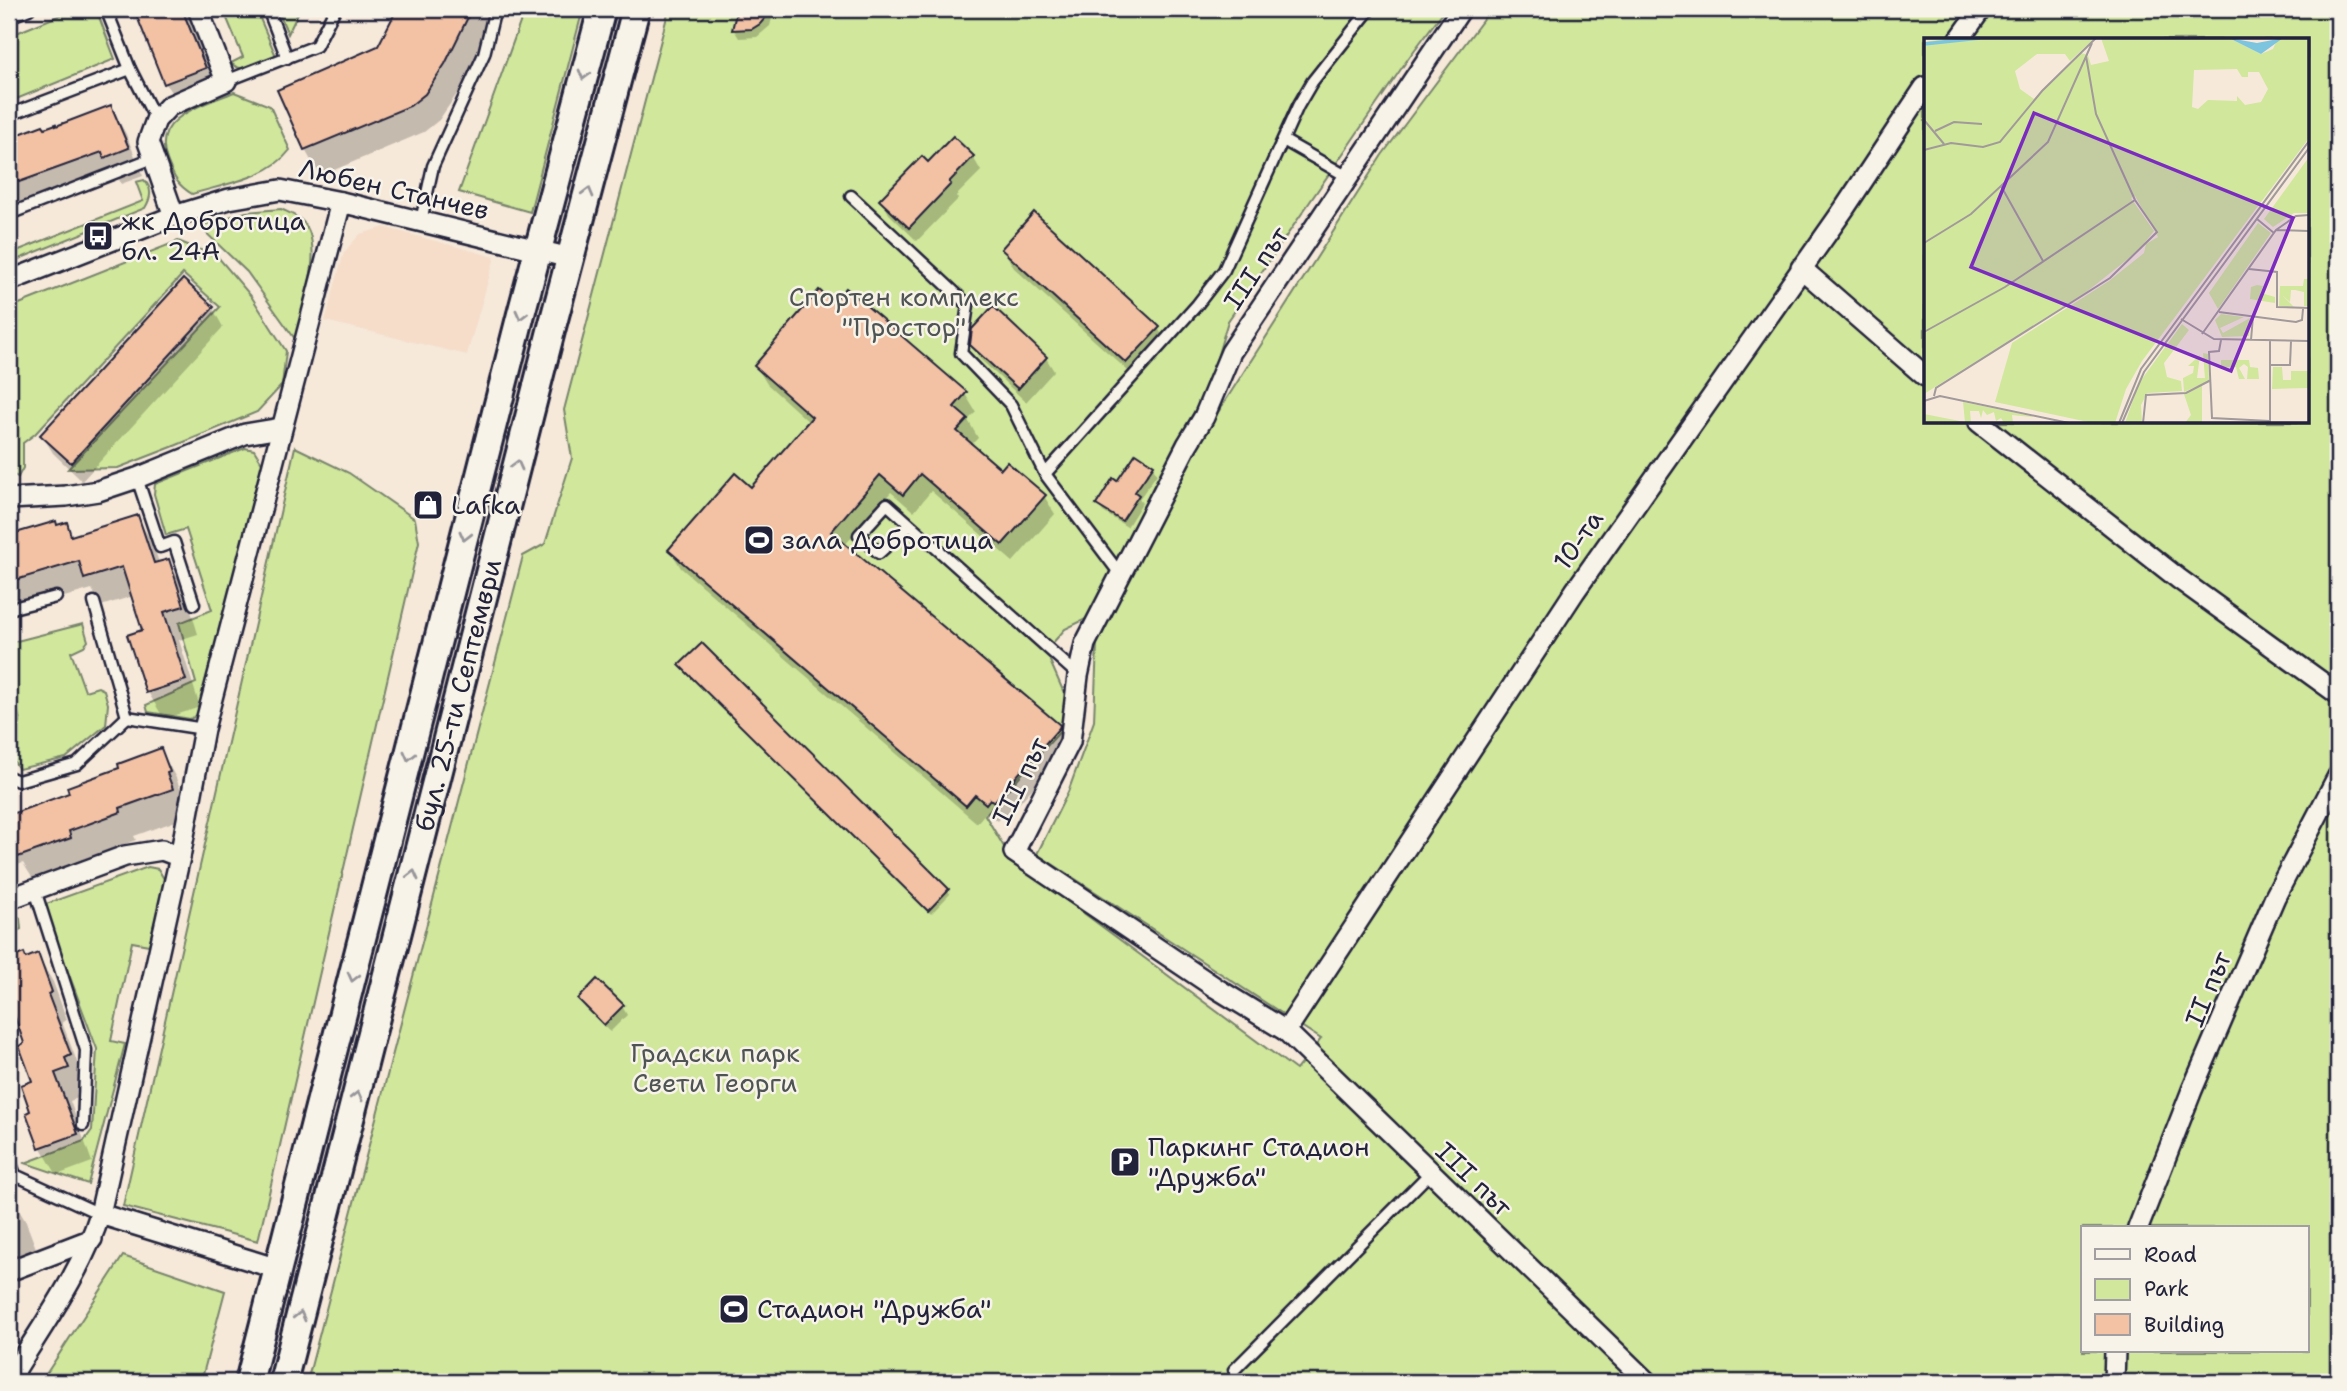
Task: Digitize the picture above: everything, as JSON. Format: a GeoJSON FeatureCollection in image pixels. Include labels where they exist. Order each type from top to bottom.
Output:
{"type":"FeatureCollection","features":[{"type":"Feature","properties":{"kind":"main road","name":"бул. 25-ти Септември"},"geometry":{"type":"LineString","coordinates":[[249,1382],[538,249],[602,9]]}},
{"type":"Feature","properties":{"kind":"main road","name":"бул. 25-ти Септември"},"geometry":{"type":"LineString","coordinates":[[283,1382],[636,9]]}},
{"type":"Feature","properties":{"kind":"street"},"geometry":{"type":"LineString","coordinates":[[174,216],[148,142],[156,120],[169,106],[226,81],[198,9]]}},
{"type":"Feature","properties":{"kind":"street","name":"ІІІ път"},"geometry":{"type":"LineString","coordinates":[[1461,9],[1231,352],[1204,417],[1187,445],[1085,645],[1078,676],[1070,742],[1014,852],[1216,988],[1286,1031],[1647,1382]]}},
{"type":"Feature","properties":{"kind":"street"},"geometry":{"type":"LineString","coordinates":[[1959,38],[1981,9]]}},
{"type":"Feature","properties":{"kind":"street","name":"10-та"},"geometry":{"type":"LineString","coordinates":[[1286,1031],[1575,591],[1924,88]]}},
{"type":"Feature","properties":{"kind":"street","name":"Любен Станчев"},"geometry":{"type":"LineString","coordinates":[[9,281],[174,216],[229,199],[280,190],[341,202],[570,258]]}},
{"type":"Feature","properties":{"kind":"street"},"geometry":{"type":"LineString","coordinates":[[9,1380],[77,1270],[92,1240],[100,1214],[180,857],[204,729],[341,202]]}},
{"type":"Feature","properties":{"kind":"street"},"geometry":{"type":"LineString","coordinates":[[1801,268],[1924,375]]}},
{"type":"Feature","properties":{"kind":"street"},"geometry":{"type":"LineString","coordinates":[[1982,424],[2179,579],[2338,694]]}},
{"type":"Feature","properties":{"kind":"street"},"geometry":{"type":"LineString","coordinates":[[9,499],[66,496],[98,491],[245,434],[281,428]]}},
{"type":"Feature","properties":{"kind":"street","name":"ІІ път"},"geometry":{"type":"LineString","coordinates":[[2139,1226],[2192,1090],[2275,897],[2338,776]]}},
{"type":"Feature","properties":{"kind":"street"},"geometry":{"type":"LineString","coordinates":[[9,899],[125,856],[162,850],[180,857]]}},
{"type":"Feature","properties":{"kind":"street"},"geometry":{"type":"LineString","coordinates":[[100,1214],[278,1269]]}},
{"type":"Feature","properties":{"kind":"street"},"geometry":{"type":"LineString","coordinates":[[9,1271],[92,1240]]}},
{"type":"Feature","properties":{"kind":"street"},"geometry":{"type":"LineString","coordinates":[[2114,1382],[2115,1352]]}},
{"type":"Feature","properties":{"kind":"lane"},"geometry":{"type":"LineString","coordinates":[[9,17],[29,9]]}},
{"type":"Feature","properties":{"kind":"lane"},"geometry":{"type":"LineString","coordinates":[[106,9],[130,69],[156,120]]}},
{"type":"Feature","properties":{"kind":"lane"},"geometry":{"type":"LineString","coordinates":[[268,9],[288,58]]}},
{"type":"Feature","properties":{"kind":"lane"},"geometry":{"type":"LineString","coordinates":[[226,81],[316,46],[335,9]]}},
{"type":"Feature","properties":{"kind":"lane"},"geometry":{"type":"LineString","coordinates":[[421,221],[433,166],[484,54],[495,9]]}},
{"type":"Feature","properties":{"kind":"lane"},"geometry":{"type":"LineString","coordinates":[[1045,474],[1197,305],[1224,270],[1298,106],[1312,82],[1370,9]]}},
{"type":"Feature","properties":{"kind":"lane"},"geometry":{"type":"LineString","coordinates":[[9,115],[130,69]]}},
{"type":"Feature","properties":{"kind":"lane"},"geometry":{"type":"LineString","coordinates":[[1283,141],[1348,177]]}},
{"type":"Feature","properties":{"kind":"lane"},"geometry":{"type":"LineString","coordinates":[[9,214],[153,158]]}},
{"type":"Feature","properties":{"kind":"lane"},"geometry":{"type":"LineString","coordinates":[[851,196],[968,305],[961,353],[1011,405],[1045,474],[1120,574]]}},
{"type":"Feature","properties":{"kind":"lane"},"geometry":{"type":"LineString","coordinates":[[137,478],[160,547],[174,542],[194,604]]}},
{"type":"Feature","properties":{"kind":"lane"},"geometry":{"type":"LineString","coordinates":[[910,525],[879,554],[859,535],[887,504],[1078,676]]}},
{"type":"Feature","properties":{"kind":"lane"},"geometry":{"type":"LineString","coordinates":[[9,609],[56,597]]}},
{"type":"Feature","properties":{"kind":"lane"},"geometry":{"type":"LineString","coordinates":[[94,602],[127,717]]}},
{"type":"Feature","properties":{"kind":"lane"},"geometry":{"type":"LineString","coordinates":[[127,717],[204,729]]}},
{"type":"Feature","properties":{"kind":"lane"},"geometry":{"type":"LineString","coordinates":[[9,777],[18,781],[77,764],[127,717]]}},
{"type":"Feature","properties":{"kind":"lane"},"geometry":{"type":"LineString","coordinates":[[35,890],[86,1050],[83,1125]]}},
{"type":"Feature","properties":{"kind":"lane"},"geometry":{"type":"LineString","coordinates":[[9,1158],[12,1176],[100,1214]]}},
{"type":"Feature","properties":{"kind":"lane"},"geometry":{"type":"LineString","coordinates":[[1234,1370],[1430,1173]]}},
{"type":"Feature","properties":{"kind":"shaded area"},"geometry":{"type":"Polygon","coordinates":[[[384,227],[495,257],[467,355],[325,321],[344,252],[360,234],[384,227]]]}},
{"type":"Feature","properties":{"kind":"green space"},"geometry":{"type":"Polygon","coordinates":[[[75,9],[96,9],[115,59],[9,102],[9,36],[75,9]]]}},
{"type":"Feature","properties":{"kind":"green space"},"geometry":{"type":"Polygon","coordinates":[[[223,9],[256,9],[276,56],[247,68],[236,67],[231,63],[243,57],[223,9]]]}},
{"type":"Feature","properties":{"kind":"green space"},"geometry":{"type":"Polygon","coordinates":[[[277,9],[300,9],[288,34],[277,9]]]}},
{"type":"Feature","properties":{"kind":"green space"},"geometry":{"type":"Polygon","coordinates":[[[525,9],[583,9],[530,212],[459,192],[525,9]]]}},
{"type":"Feature","properties":{"kind":"green space"},"geometry":{"type":"Polygon","coordinates":[[[669,9],[1445,9],[1228,321],[1210,381],[1088,618],[1065,629],[1050,646],[1050,661],[1068,702],[1063,728],[985,815],[1012,860],[1296,1070],[1321,1039],[1037,854],[1068,792],[1094,721],[1097,643],[1187,461],[1382,155],[1491,9],[2338,9],[2338,1382],[307,1382],[523,556],[545,544],[572,458],[564,410],[669,9]]]}},
{"type":"Feature","properties":{"kind":"green space"},"geometry":{"type":"Polygon","coordinates":[[[234,92],[270,106],[290,150],[281,160],[258,174],[192,194],[179,183],[167,160],[164,145],[166,133],[183,115],[234,92]]]}},
{"type":"Feature","properties":{"kind":"green space"},"geometry":{"type":"Polygon","coordinates":[[[144,180],[150,194],[145,208],[9,263],[9,254],[143,201],[136,182],[144,180]]]}},
{"type":"Feature","properties":{"kind":"green space"},"geometry":{"type":"Polygon","coordinates":[[[281,209],[301,220],[308,230],[312,244],[307,295],[295,339],[247,272],[199,226],[246,212],[281,209]]]}},
{"type":"Feature","properties":{"kind":"green space"},"geometry":{"type":"Polygon","coordinates":[[[178,241],[218,257],[251,296],[286,351],[282,385],[257,412],[172,447],[118,468],[68,469],[220,307],[183,274],[35,434],[23,443],[23,468],[18,477],[13,475],[9,462],[9,308],[178,241]]]}},
{"type":"Feature","properties":{"kind":"green space"},"geometry":{"type":"Polygon","coordinates":[[[295,447],[349,473],[415,519],[419,542],[258,1241],[123,1206],[295,447]]]}},
{"type":"Feature","properties":{"kind":"green space"},"geometry":{"type":"Polygon","coordinates":[[[245,448],[254,450],[264,466],[198,715],[190,719],[148,712],[146,705],[196,683],[179,623],[212,610],[186,529],[166,535],[154,494],[155,484],[245,448]]]}},
{"type":"Feature","properties":{"kind":"green space"},"geometry":{"type":"Polygon","coordinates":[[[83,624],[88,641],[71,652],[85,691],[98,687],[104,690],[108,704],[106,725],[66,758],[19,769],[9,750],[12,734],[20,721],[16,704],[9,704],[9,643],[83,624]]]}},
{"type":"Feature","properties":{"kind":"green space"},"geometry":{"type":"Polygon","coordinates":[[[148,867],[158,869],[164,879],[163,889],[149,945],[132,942],[111,1041],[125,1044],[88,1184],[25,1163],[84,1141],[92,1130],[97,1049],[43,905],[148,867]]]}},
{"type":"Feature","properties":{"kind":"green space"},"geometry":{"type":"Polygon","coordinates":[[[16,915],[20,919],[21,929],[9,934],[9,917],[16,915]]]}},
{"type":"Feature","properties":{"kind":"green space"},"geometry":{"type":"Polygon","coordinates":[[[123,1256],[225,1291],[201,1382],[41,1382],[123,1256]]]}},
{"type":"Feature","properties":{"kind":"building"},"geometry":{"type":"Polygon","coordinates":[[[134,9],[182,9],[206,68],[164,84],[134,9]]]}},
{"type":"Feature","properties":{"kind":"building"},"geometry":{"type":"Polygon","coordinates":[[[397,9],[472,9],[445,64],[425,94],[410,106],[304,150],[277,90],[378,46],[397,9]]]}},
{"type":"Feature","properties":{"kind":"building"},"geometry":{"type":"Polygon","coordinates":[[[737,9],[773,9],[752,29],[732,30],[737,9]]]}},
{"type":"Feature","properties":{"kind":"building"},"geometry":{"type":"Polygon","coordinates":[[[111,105],[129,148],[104,158],[102,152],[19,182],[17,179],[9,183],[9,138],[43,125],[45,128],[56,126],[111,105]]]}},
{"type":"Feature","properties":{"kind":"building"},"geometry":{"type":"Polygon","coordinates":[[[953,136],[974,156],[909,228],[879,200],[922,156],[928,162],[953,136]]]}},
{"type":"Feature","properties":{"kind":"building"},"geometry":{"type":"Polygon","coordinates":[[[1034,212],[1160,327],[1126,363],[1001,249],[1034,212]]]}},
{"type":"Feature","properties":{"kind":"building"},"geometry":{"type":"Polygon","coordinates":[[[183,279],[214,307],[71,463],[40,435],[183,279]]]}},
{"type":"Feature","properties":{"kind":"building","name":"зала Добротица"},"geometry":{"type":"Polygon","coordinates":[[[846,288],[967,392],[954,407],[968,419],[957,431],[1001,469],[1007,462],[1046,495],[1002,545],[920,474],[903,495],[880,475],[831,532],[1060,725],[994,802],[990,799],[986,804],[975,795],[966,806],[668,550],[735,473],[751,487],[812,417],[754,366],[819,290],[833,302],[846,288]]]}},
{"type":"Feature","properties":{"kind":"building"},"geometry":{"type":"Polygon","coordinates":[[[993,306],[1047,357],[1018,389],[970,345],[972,329],[993,306]]]}},
{"type":"Feature","properties":{"kind":"building"},"geometry":{"type":"Polygon","coordinates":[[[1136,453],[1154,465],[1135,492],[1139,495],[1122,521],[1096,505],[1113,478],[1117,481],[1136,453]]]}},
{"type":"Feature","properties":{"kind":"building"},"geometry":{"type":"Polygon","coordinates":[[[138,515],[154,563],[169,559],[184,606],[164,612],[186,680],[146,693],[127,635],[142,630],[122,567],[84,579],[79,561],[9,582],[9,535],[56,521],[57,525],[67,522],[71,536],[138,515]]]}},
{"type":"Feature","properties":{"kind":"building"},"geometry":{"type":"Polygon","coordinates":[[[702,643],[949,889],[928,911],[679,665],[702,643]]]}},
{"type":"Feature","properties":{"kind":"building"},"geometry":{"type":"Polygon","coordinates":[[[161,748],[173,789],[120,808],[121,812],[69,831],[71,838],[18,857],[9,831],[9,815],[69,793],[67,787],[119,768],[118,764],[161,748]]]}},
{"type":"Feature","properties":{"kind":"building"},"geometry":{"type":"Polygon","coordinates":[[[24,953],[26,958],[38,953],[52,992],[48,994],[71,1055],[65,1058],[69,1068],[55,1073],[78,1134],[39,1148],[26,1113],[30,1111],[21,1085],[32,1081],[19,1046],[24,1043],[9,1000],[9,959],[24,953]]]}},
{"type":"Feature","properties":{"kind":"building"},"geometry":{"type":"Polygon","coordinates":[[[597,979],[624,1005],[604,1025],[578,999],[597,979]]]}},
{"type":"Feature","properties":{"kind":"place","name":"жк Добротица бл. 24А"},"geometry":{"type":"Point","coordinates":[98,236]}},
{"type":"Feature","properties":{"kind":"place","name":"Lafka"},"geometry":{"type":"Point","coordinates":[428,505]}},
{"type":"Feature","properties":{"kind":"place","name":"зала Добротица"},"geometry":{"type":"Point","coordinates":[759,540]}},
{"type":"Feature","properties":{"kind":"place","name":"Паркинг Стадион \"Дружба\""},"geometry":{"type":"Point","coordinates":[1125,1162]}},
{"type":"Feature","properties":{"kind":"place","name":"Стадион \"Дружба\""},"geometry":{"type":"Point","coordinates":[734,1309]}},
{"type":"Feature","properties":{"kind":"park label","name":"Спортен комплекс \"Простор\""},"geometry":{"type":"Point","coordinates":[904,312]}},
{"type":"Feature","properties":{"kind":"park label","name":"Градски парк Свети Георги"},"geometry":{"type":"Point","coordinates":[715,1068]}}]}
